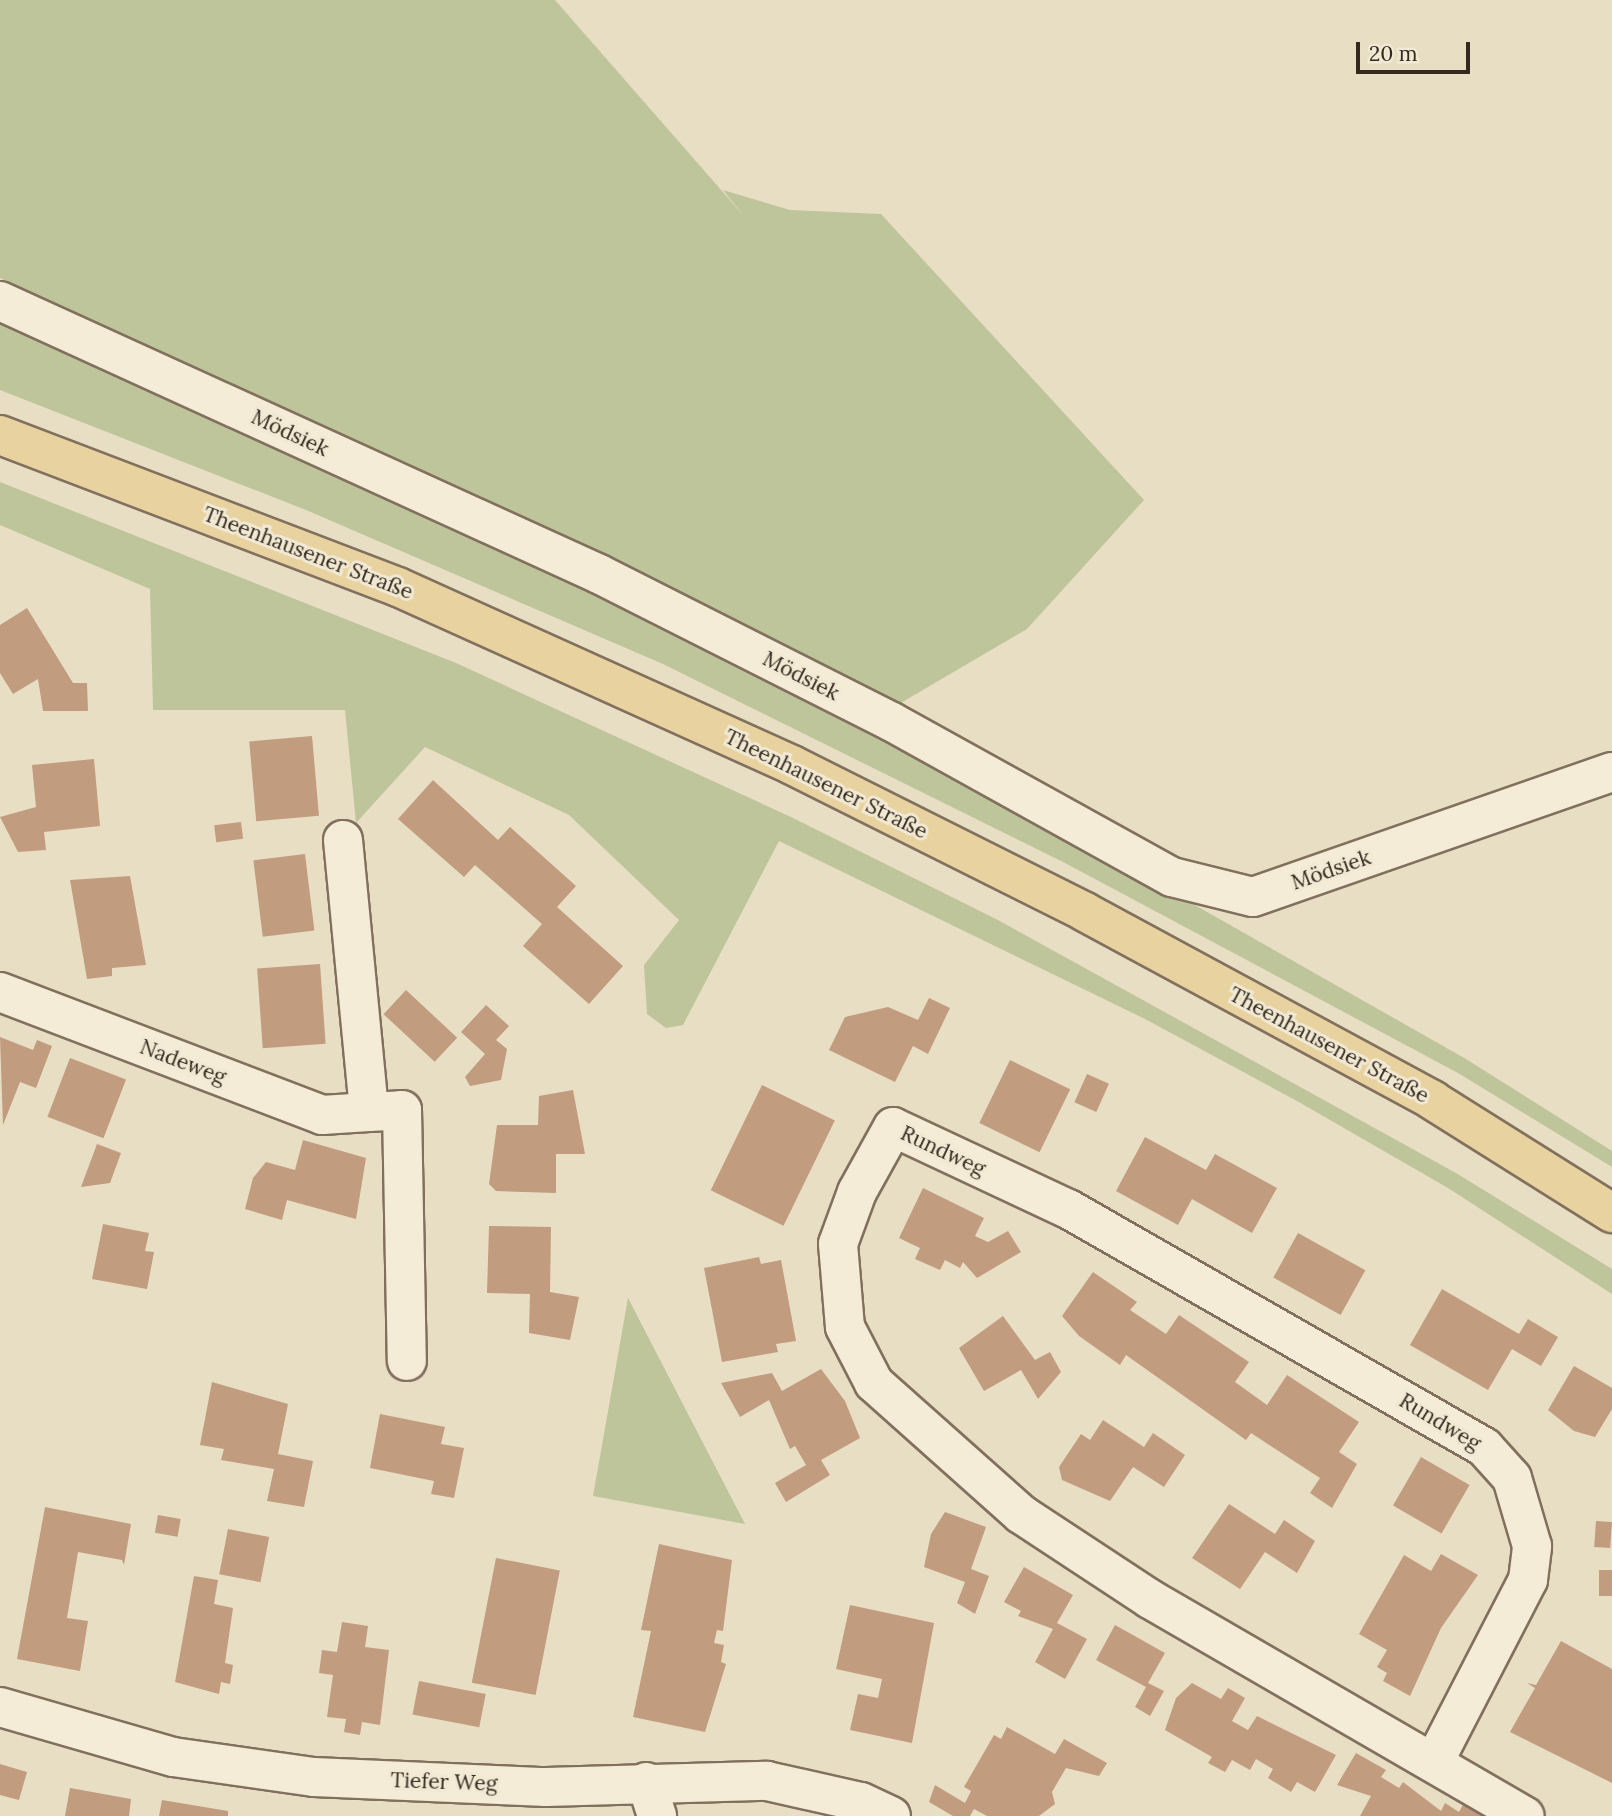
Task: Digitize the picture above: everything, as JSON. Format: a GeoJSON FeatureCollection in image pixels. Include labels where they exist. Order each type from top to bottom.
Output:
{"type":"FeatureCollection","features":[{"type":"Feature","properties":{"kind":"main road","name":"Theenhausener Straße"},"geometry":{"type":"LineString","coordinates":[[0,435],[398,587],[792,765],[1085,912],[1432,1100],[1612,1213]]}},
{"type":"Feature","properties":{"kind":"street","name":"Mödsiek"},"geometry":{"type":"LineString","coordinates":[[0,301],[599,574],[892,722],[1172,877],[1253,897],[1612,772]]}},
{"type":"Feature","properties":{"kind":"street"},"geometry":{"type":"LineString","coordinates":[[343,840],[369,1112]]}},
{"type":"Feature","properties":{"kind":"street","name":"Nadeweg"},"geometry":{"type":"LineString","coordinates":[[0,992],[322,1115],[402,1110],[407,1361]]}},
{"type":"Feature","properties":{"kind":"street","name":"Rundweg"},"geometry":{"type":"LineString","coordinates":[[1435,1760],[1528,1580],[1532,1546],[1513,1478],[1484,1447],[1068,1209],[893,1127],[857,1192],[838,1244],[845,1327],[874,1383],[1021,1514],[1150,1599],[1435,1760],[1525,1816]]}},
{"type":"Feature","properties":{"kind":"street","name":"Tiefer Weg"},"geometry":{"type":"LineString","coordinates":[[0,1707],[173,1757],[314,1777],[546,1787],[651,1799],[767,1781],[861,1802],[891,1816]]}},
{"type":"Feature","properties":{"kind":"green space"},"geometry":{"type":"Polygon","coordinates":[[[0,0],[555,0],[743,215],[723,190],[790,210],[881,214],[1144,500],[1027,629],[899,704],[608,555],[0,278],[0,0]]]}},
{"type":"Feature","properties":{"kind":"green space"},"geometry":{"type":"Polygon","coordinates":[[[0,318],[541,566],[879,736],[1163,887],[1466,1059],[1612,1151],[1612,1167],[1458,1073],[1065,863],[663,664],[306,510],[0,390],[0,318]]]}},
{"type":"Feature","properties":{"kind":"green space"},"geometry":{"type":"Polygon","coordinates":[[[0,482],[456,663],[791,817],[998,920],[1456,1173],[1612,1269],[1612,1294],[1448,1188],[1297,1101],[1145,1019],[779,841],[683,1025],[666,1028],[647,1014],[644,965],[679,920],[569,815],[425,747],[356,823],[345,710],[153,710],[150,589],[0,525],[0,482]]]}},
{"type":"Feature","properties":{"kind":"green space"},"geometry":{"type":"Polygon","coordinates":[[[628,1298],[673,1385],[745,1524],[593,1496],[628,1298]]]}},
{"type":"Feature","properties":{"kind":"building"},"geometry":{"type":"Polygon","coordinates":[[[27,608],[73,683],[87,683],[88,711],[43,711],[38,679],[13,694],[0,673],[0,625],[27,608]]]}},
{"type":"Feature","properties":{"kind":"building"},"geometry":{"type":"Polygon","coordinates":[[[312,736],[319,816],[256,821],[249,741],[312,736]]]}},
{"type":"Feature","properties":{"kind":"building"},"geometry":{"type":"Polygon","coordinates":[[[94,759],[100,826],[44,832],[46,850],[18,852],[0,817],[36,807],[32,765],[94,759]]]}},
{"type":"Feature","properties":{"kind":"building"},"geometry":{"type":"Polygon","coordinates":[[[433,780],[498,840],[510,827],[576,886],[557,907],[623,966],[589,1004],[523,946],[542,924],[475,865],[464,877],[398,819],[433,780]]]}},
{"type":"Feature","properties":{"kind":"building"},"geometry":{"type":"Polygon","coordinates":[[[241,822],[243,839],[216,842],[214,825],[241,822]]]}},
{"type":"Feature","properties":{"kind":"building"},"geometry":{"type":"Polygon","coordinates":[[[305,854],[314,930],[263,937],[253,860],[305,854]]]}},
{"type":"Feature","properties":{"kind":"building"},"geometry":{"type":"Polygon","coordinates":[[[130,876],[146,965],[112,968],[112,976],[87,979],[70,880],[130,876]]]}},
{"type":"Feature","properties":{"kind":"building"},"geometry":{"type":"Polygon","coordinates":[[[320,964],[326,1044],[263,1048],[257,968],[320,964]]]}},
{"type":"Feature","properties":{"kind":"building"},"geometry":{"type":"Polygon","coordinates":[[[406,990],[457,1038],[435,1062],[383,1014],[406,990]]]}},
{"type":"Feature","properties":{"kind":"building"},"geometry":{"type":"Polygon","coordinates":[[[929,998],[950,1008],[928,1054],[913,1046],[895,1082],[829,1050],[845,1017],[888,1007],[918,1020],[929,998]]]}},
{"type":"Feature","properties":{"kind":"building"},"geometry":{"type":"Polygon","coordinates":[[[486,1005],[509,1026],[496,1040],[507,1049],[501,1080],[470,1086],[465,1077],[485,1054],[461,1032],[486,1005]]]}},
{"type":"Feature","properties":{"kind":"building"},"geometry":{"type":"Polygon","coordinates":[[[0,1037],[33,1050],[37,1040],[52,1046],[36,1088],[20,1082],[3,1125],[0,1037]]]}},
{"type":"Feature","properties":{"kind":"building"},"geometry":{"type":"Polygon","coordinates":[[[70,1058],[126,1080],[103,1138],[47,1117],[70,1058]]]}},
{"type":"Feature","properties":{"kind":"building"},"geometry":{"type":"Polygon","coordinates":[[[1010,1060],[1070,1089],[1040,1152],[979,1123],[1010,1060]]]}},
{"type":"Feature","properties":{"kind":"building"},"geometry":{"type":"Polygon","coordinates":[[[1087,1074],[1109,1084],[1096,1112],[1074,1102],[1087,1074]]]}},
{"type":"Feature","properties":{"kind":"building"},"geometry":{"type":"Polygon","coordinates":[[[762,1085],[835,1121],[784,1226],[711,1190],[762,1085]]]}},
{"type":"Feature","properties":{"kind":"building"},"geometry":{"type":"Polygon","coordinates":[[[573,1090],[585,1154],[556,1154],[556,1193],[496,1191],[489,1184],[497,1125],[538,1125],[539,1096],[573,1090]]]}},
{"type":"Feature","properties":{"kind":"building"},"geometry":{"type":"Polygon","coordinates":[[[1145,1137],[1206,1170],[1215,1154],[1277,1188],[1252,1233],[1192,1199],[1178,1225],[1116,1191],[1145,1137]]]}},
{"type":"Feature","properties":{"kind":"building"},"geometry":{"type":"Polygon","coordinates":[[[303,1140],[366,1158],[356,1219],[287,1200],[282,1220],[245,1209],[253,1178],[266,1162],[295,1170],[303,1140]]]}},
{"type":"Feature","properties":{"kind":"building"},"geometry":{"type":"Polygon","coordinates":[[[97,1144],[121,1153],[110,1183],[81,1187],[97,1144]]]}},
{"type":"Feature","properties":{"kind":"building"},"geometry":{"type":"Polygon","coordinates":[[[923,1188],[984,1218],[975,1236],[988,1242],[1008,1231],[1021,1252],[977,1278],[963,1262],[960,1268],[945,1260],[940,1270],[915,1259],[920,1248],[899,1238],[923,1188]]]}},
{"type":"Feature","properties":{"kind":"building"},"geometry":{"type":"Polygon","coordinates":[[[103,1224],[149,1233],[145,1251],[154,1252],[147,1289],[92,1279],[103,1224]]]}},
{"type":"Feature","properties":{"kind":"building"},"geometry":{"type":"Polygon","coordinates":[[[489,1226],[551,1227],[550,1292],[579,1297],[570,1340],[529,1333],[530,1294],[487,1293],[489,1226]]]}},
{"type":"Feature","properties":{"kind":"building"},"geometry":{"type":"Polygon","coordinates":[[[1298,1233],[1365,1270],[1341,1315],[1273,1278],[1298,1233]]]}},
{"type":"Feature","properties":{"kind":"building"},"geometry":{"type":"Polygon","coordinates":[[[759,1257],[761,1264],[781,1260],[796,1341],[776,1344],[778,1352],[722,1362],[704,1268],[759,1257]]]}},
{"type":"Feature","properties":{"kind":"building"},"geometry":{"type":"Polygon","coordinates":[[[1093,1272],[1137,1302],[1130,1310],[1166,1334],[1179,1315],[1249,1362],[1235,1382],[1267,1405],[1287,1375],[1359,1422],[1339,1452],[1357,1464],[1332,1508],[1310,1493],[1320,1478],[1251,1433],[1246,1440],[1126,1355],[1120,1365],[1079,1336],[1062,1316],[1093,1272]]]}},
{"type":"Feature","properties":{"kind":"building"},"geometry":{"type":"Polygon","coordinates":[[[1442,1289],[1519,1334],[1528,1319],[1558,1337],[1541,1366],[1512,1349],[1488,1390],[1410,1345],[1442,1289]]]}},
{"type":"Feature","properties":{"kind":"building"},"geometry":{"type":"Polygon","coordinates":[[[1003,1316],[1035,1360],[1050,1352],[1061,1372],[1038,1399],[1021,1370],[984,1391],[959,1348],[1003,1316]]]}},
{"type":"Feature","properties":{"kind":"building"},"geometry":{"type":"Polygon","coordinates":[[[1574,1366],[1612,1388],[1612,1409],[1595,1437],[1574,1431],[1548,1410],[1574,1366]]]}},
{"type":"Feature","properties":{"kind":"building"},"geometry":{"type":"Polygon","coordinates":[[[821,1369],[845,1401],[860,1438],[821,1460],[830,1475],[786,1502],[775,1483],[806,1465],[795,1446],[790,1449],[769,1400],[740,1417],[721,1383],[772,1373],[782,1391],[821,1369]]]}},
{"type":"Feature","properties":{"kind":"building"},"geometry":{"type":"Polygon","coordinates":[[[212,1382],[288,1404],[278,1454],[313,1461],[304,1507],[267,1501],[274,1469],[221,1460],[224,1449],[200,1445],[212,1382]]]}},
{"type":"Feature","properties":{"kind":"building"},"geometry":{"type":"Polygon","coordinates":[[[380,1414],[445,1427],[441,1444],[464,1448],[454,1498],[431,1494],[434,1481],[370,1468],[380,1414]]]}},
{"type":"Feature","properties":{"kind":"building"},"geometry":{"type":"Polygon","coordinates":[[[1103,1420],[1144,1447],[1153,1433],[1185,1455],[1164,1487],[1133,1467],[1110,1501],[1062,1480],[1059,1467],[1081,1434],[1090,1440],[1103,1420]]]}},
{"type":"Feature","properties":{"kind":"building"},"geometry":{"type":"Polygon","coordinates":[[[1421,1457],[1469,1485],[1441,1533],[1393,1505],[1421,1457]]]}},
{"type":"Feature","properties":{"kind":"building"},"geometry":{"type":"Polygon","coordinates":[[[1229,1504],[1275,1534],[1284,1520],[1315,1541],[1297,1573],[1265,1552],[1240,1589],[1192,1558],[1229,1504]]]}},
{"type":"Feature","properties":{"kind":"building"},"geometry":{"type":"Polygon","coordinates":[[[45,1507],[131,1524],[124,1565],[122,1560],[78,1552],[67,1618],[88,1621],[80,1671],[17,1659],[45,1507]]]}},
{"type":"Feature","properties":{"kind":"building"},"geometry":{"type":"Polygon","coordinates":[[[945,1512],[986,1527],[971,1569],[989,1576],[975,1614],[957,1603],[965,1582],[924,1567],[931,1534],[945,1512]]]}},
{"type":"Feature","properties":{"kind":"building"},"geometry":{"type":"Polygon","coordinates":[[[158,1515],[181,1519],[178,1537],[155,1533],[158,1515]]]}},
{"type":"Feature","properties":{"kind":"building"},"geometry":{"type":"Polygon","coordinates":[[[1596,1521],[1612,1522],[1610,1548],[1594,1547],[1596,1521]]]}},
{"type":"Feature","properties":{"kind":"building"},"geometry":{"type":"Polygon","coordinates":[[[228,1529],[269,1537],[260,1582],[219,1574],[228,1529]]]}},
{"type":"Feature","properties":{"kind":"building"},"geometry":{"type":"Polygon","coordinates":[[[659,1544],[732,1560],[723,1631],[717,1630],[714,1643],[724,1645],[721,1662],[726,1664],[705,1732],[633,1717],[651,1631],[641,1630],[659,1544]]]}},
{"type":"Feature","properties":{"kind":"building"},"geometry":{"type":"Polygon","coordinates":[[[1441,1554],[1478,1575],[1441,1628],[1410,1696],[1383,1681],[1387,1673],[1377,1667],[1387,1650],[1359,1634],[1404,1555],[1431,1571],[1441,1554]]]}},
{"type":"Feature","properties":{"kind":"building"},"geometry":{"type":"Polygon","coordinates":[[[496,1558],[560,1570],[536,1695],[472,1683],[496,1558]]]}},
{"type":"Feature","properties":{"kind":"building"},"geometry":{"type":"Polygon","coordinates":[[[1024,1567],[1073,1595],[1057,1623],[1087,1639],[1065,1679],[1035,1662],[1053,1629],[1018,1616],[1021,1611],[1004,1602],[1024,1567]]]}},
{"type":"Feature","properties":{"kind":"building"},"geometry":{"type":"Polygon","coordinates":[[[1599,1570],[1612,1570],[1612,1596],[1599,1596],[1599,1570]]]}},
{"type":"Feature","properties":{"kind":"building"},"geometry":{"type":"Polygon","coordinates":[[[194,1576],[218,1580],[214,1604],[233,1608],[225,1663],[233,1665],[230,1684],[221,1682],[219,1694],[175,1682],[194,1576]]]}},
{"type":"Feature","properties":{"kind":"building"},"geometry":{"type":"Polygon","coordinates":[[[850,1605],[934,1623],[912,1743],[850,1730],[858,1694],[878,1698],[882,1679],[836,1669],[850,1605]]]}},
{"type":"Feature","properties":{"kind":"building"},"geometry":{"type":"Polygon","coordinates":[[[342,1622],[368,1626],[365,1647],[389,1650],[380,1725],[362,1722],[360,1735],[344,1732],[346,1719],[327,1717],[333,1675],[319,1673],[322,1650],[337,1652],[342,1622]]]}},
{"type":"Feature","properties":{"kind":"building"},"geometry":{"type":"Polygon","coordinates":[[[1115,1625],[1165,1653],[1148,1683],[1164,1691],[1150,1716],[1135,1707],[1146,1687],[1096,1660],[1115,1625]]]}},
{"type":"Feature","properties":{"kind":"building"},"geometry":{"type":"Polygon","coordinates":[[[1561,1641],[1612,1669],[1612,1783],[1510,1732],[1535,1688],[1527,1683],[1536,1685],[1561,1641]]]}},
{"type":"Feature","properties":{"kind":"building"},"geometry":{"type":"Polygon","coordinates":[[[419,1681],[486,1694],[479,1727],[413,1714],[419,1681]]]}},
{"type":"Feature","properties":{"kind":"building"},"geometry":{"type":"Polygon","coordinates":[[[1192,1683],[1221,1699],[1228,1688],[1245,1698],[1232,1721],[1248,1730],[1257,1716],[1336,1755],[1315,1792],[1297,1782],[1291,1792],[1268,1778],[1273,1769],[1256,1759],[1250,1770],[1232,1760],[1225,1772],[1208,1763],[1212,1757],[1165,1730],[1176,1698],[1192,1683]]]}},
{"type":"Feature","properties":{"kind":"building"},"geometry":{"type":"Polygon","coordinates":[[[1007,1727],[1055,1754],[1064,1739],[1107,1763],[1099,1776],[1066,1768],[1052,1792],[1055,1804],[1039,1816],[987,1816],[974,1809],[970,1816],[953,1816],[929,1802],[935,1785],[965,1803],[971,1791],[964,1787],[994,1735],[1001,1739],[1007,1727]]]}},
{"type":"Feature","properties":{"kind":"building"},"geometry":{"type":"Polygon","coordinates":[[[1356,1753],[1386,1770],[1381,1777],[1399,1788],[1403,1782],[1441,1811],[1445,1803],[1459,1812],[1465,1801],[1491,1816],[1360,1816],[1371,1796],[1337,1785],[1356,1753]]]}},
{"type":"Feature","properties":{"kind":"building"},"geometry":{"type":"Polygon","coordinates":[[[0,1764],[27,1772],[19,1800],[0,1795],[0,1764]]]}},
{"type":"Feature","properties":{"kind":"building"},"geometry":{"type":"Polygon","coordinates":[[[70,1788],[131,1799],[129,1816],[65,1816],[70,1788]]]}},
{"type":"Feature","properties":{"kind":"building"},"geometry":{"type":"Polygon","coordinates":[[[162,1800],[228,1811],[228,1816],[159,1816],[162,1800]]]}}]}
